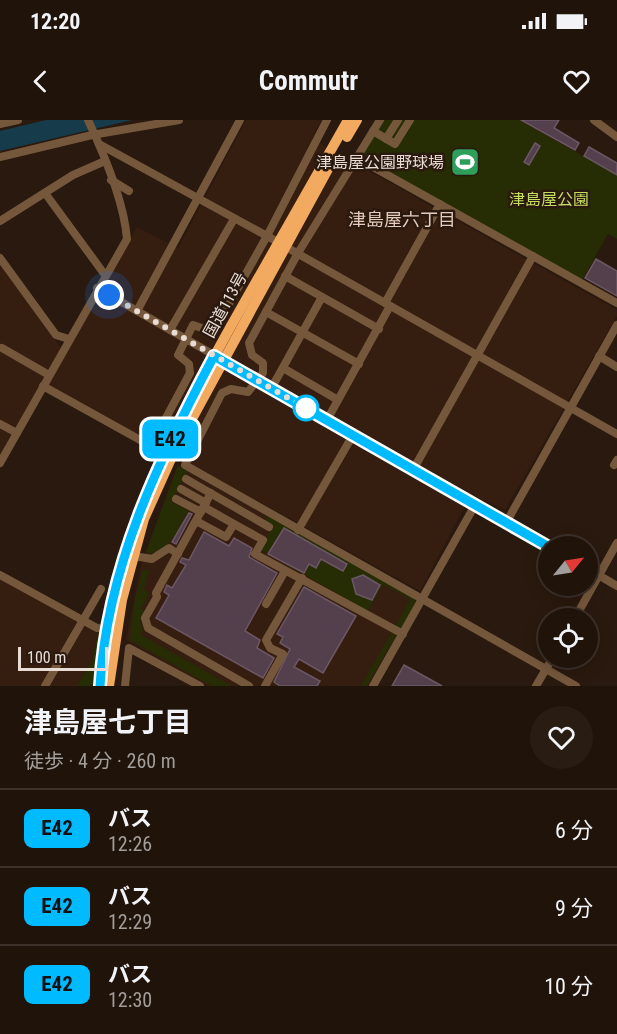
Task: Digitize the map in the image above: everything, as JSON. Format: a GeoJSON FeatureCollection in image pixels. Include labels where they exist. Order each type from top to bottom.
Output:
{"type":"FeatureCollection","features":[{"type":"Feature","properties":{"kind":"highway","name":"国道113号"},"geometry":{"type":"LineString","coordinates":[[109,686],[122,600],[144,519],[174,450],[219,359],[348,120]]}},
{"type":"Feature","properties":{"kind":"highway","name":"国道113号"},"geometry":{"type":"LineString","coordinates":[[282,244],[357,120]]}},
{"type":"Feature","properties":{"kind":"highway","name":"国道113号"},"geometry":{"type":"LineString","coordinates":[[100,686],[107,629],[137,517],[166,447],[219,359]]}},
{"type":"Feature","properties":{"kind":"street"},"geometry":{"type":"LineString","coordinates":[[0,124],[18,120]]}},
{"type":"Feature","properties":{"kind":"street"},"geometry":{"type":"LineString","coordinates":[[0,463],[127,239],[126,226],[105,161],[88,120]]}},
{"type":"Feature","properties":{"kind":"street"},"geometry":{"type":"LineString","coordinates":[[0,157],[95,135],[179,120]]}},
{"type":"Feature","properties":{"kind":"street"},"geometry":{"type":"LineString","coordinates":[[137,311],[240,120]]}},
{"type":"Feature","properties":{"kind":"street"},"geometry":{"type":"LineString","coordinates":[[43,386],[151,446],[190,373],[189,364],[178,355],[184,339],[193,326],[207,330],[216,327],[267,236],[327,120]]}},
{"type":"Feature","properties":{"kind":"street"},"geometry":{"type":"LineString","coordinates":[[380,120],[298,253],[249,346],[252,355],[260,360],[264,367],[258,381],[248,392],[231,389],[222,393],[185,465],[576,686]]}},
{"type":"Feature","properties":{"kind":"street"},"geometry":{"type":"LineString","coordinates":[[386,139],[398,120]]}},
{"type":"Feature","properties":{"kind":"street"},"geometry":{"type":"LineString","coordinates":[[373,131],[395,144],[410,120]]}},
{"type":"Feature","properties":{"kind":"street"},"geometry":{"type":"LineString","coordinates":[[594,120],[617,137]]}},
{"type":"Feature","properties":{"kind":"street"},"geometry":{"type":"LineString","coordinates":[[99,144],[282,244],[617,434]]}},
{"type":"Feature","properties":{"kind":"street"},"geometry":{"type":"LineString","coordinates":[[357,158],[617,303]]}},
{"type":"Feature","properties":{"kind":"street"},"geometry":{"type":"LineString","coordinates":[[0,221],[73,175],[105,161]]}},
{"type":"Feature","properties":{"kind":"street"},"geometry":{"type":"LineString","coordinates":[[111,180],[129,190]]}},
{"type":"Feature","properties":{"kind":"street"},"geometry":{"type":"LineString","coordinates":[[45,193],[105,275]]}},
{"type":"Feature","properties":{"kind":"street"},"geometry":{"type":"LineString","coordinates":[[327,420],[379,329],[388,304],[440,204]]}},
{"type":"Feature","properties":{"kind":"street"},"geometry":{"type":"LineString","coordinates":[[170,330],[234,219]]}},
{"type":"Feature","properties":{"kind":"street"},"geometry":{"type":"LineString","coordinates":[[413,470],[533,256]]}},
{"type":"Feature","properties":{"kind":"street"},"geometry":{"type":"LineString","coordinates":[[1,261],[56,335],[69,339]]}},
{"type":"Feature","properties":{"kind":"street"},"geometry":{"type":"LineString","coordinates":[[285,276],[379,329]]}},
{"type":"Feature","properties":{"kind":"street"},"geometry":{"type":"LineString","coordinates":[[98,288],[538,541]]}},
{"type":"Feature","properties":{"kind":"street"},"geometry":{"type":"LineString","coordinates":[[271,389],[322,297]]}},
{"type":"Feature","properties":{"kind":"street"},"geometry":{"type":"LineString","coordinates":[[266,312],[359,364]]}},
{"type":"Feature","properties":{"kind":"street"},"geometry":{"type":"LineString","coordinates":[[506,523],[617,325]]}},
{"type":"Feature","properties":{"kind":"street"},"geometry":{"type":"LineString","coordinates":[[2,348],[49,375]]}},
{"type":"Feature","properties":{"kind":"street"},"geometry":{"type":"LineString","coordinates":[[599,356],[617,367]]}},
{"type":"Feature","properties":{"kind":"street"},"geometry":{"type":"LineString","coordinates":[[283,368],[338,400]]}},
{"type":"Feature","properties":{"kind":"street"},"geometry":{"type":"LineString","coordinates":[[0,424],[16,433]]}},
{"type":"Feature","properties":{"kind":"street"},"geometry":{"type":"LineString","coordinates":[[298,530],[353,435]]}},
{"type":"Feature","properties":{"kind":"street"},"geometry":{"type":"LineString","coordinates":[[186,479],[269,527]]}},
{"type":"Feature","properties":{"kind":"street"},"geometry":{"type":"LineString","coordinates":[[217,484],[145,618],[148,628],[249,686]]}},
{"type":"Feature","properties":{"kind":"street"},"geometry":{"type":"LineString","coordinates":[[181,489],[204,507],[262,540],[255,554],[403,634]]}},
{"type":"Feature","properties":{"kind":"street"},"geometry":{"type":"LineString","coordinates":[[176,499],[204,507]]}},
{"type":"Feature","properties":{"kind":"street"},"geometry":{"type":"LineString","coordinates":[[373,686],[475,505]]}},
{"type":"Feature","properties":{"kind":"street"},"geometry":{"type":"LineString","coordinates":[[194,524],[201,523],[226,537],[234,524]]}},
{"type":"Feature","properties":{"kind":"street"},"geometry":{"type":"LineString","coordinates":[[581,608],[617,543]]}},
{"type":"Feature","properties":{"kind":"street"},"geometry":{"type":"LineString","coordinates":[[134,556],[152,559],[169,548],[178,554]]}},
{"type":"Feature","properties":{"kind":"street"},"geometry":{"type":"LineString","coordinates":[[266,604],[285,571]]}},
{"type":"Feature","properties":{"kind":"street"},"geometry":{"type":"LineString","coordinates":[[0,574],[97,628],[107,629]]}},
{"type":"Feature","properties":{"kind":"street"},"geometry":{"type":"LineString","coordinates":[[599,575],[617,586]]}},
{"type":"Feature","properties":{"kind":"street"},"geometry":{"type":"LineString","coordinates":[[265,686],[283,654],[270,648],[266,640],[302,578]]}},
{"type":"Feature","properties":{"kind":"street"},"geometry":{"type":"LineString","coordinates":[[45,686],[101,589]]}},
{"type":"Feature","properties":{"kind":"street"},"geometry":{"type":"LineString","coordinates":[[125,686],[129,648],[200,686]]}},
{"type":"Feature","properties":{"kind":"street"},"geometry":{"type":"LineString","coordinates":[[536,686],[546,669]]}},
{"type":"Feature","properties":{"kind":"shaded area"},"geometry":{"type":"Polygon","coordinates":[[[246,120],[321,120],[312,139],[617,310],[617,316],[505,510],[471,495],[420,591],[47,384],[137,227],[178,248],[246,120]]]}},
{"type":"Feature","properties":{"kind":"shaded area"},"geometry":{"type":"Polygon","coordinates":[[[0,260],[61,348],[0,456],[0,260]]]}},
{"type":"Feature","properties":{"kind":"shaded area"},"geometry":{"type":"Polygon","coordinates":[[[178,465],[414,597],[415,603],[368,686],[207,686],[126,640],[141,565],[178,465]]]}},
{"type":"Feature","properties":{"kind":"shaded area"},"geometry":{"type":"Polygon","coordinates":[[[0,579],[98,632],[92,660],[77,686],[0,686],[0,579]]]}},
{"type":"Feature","properties":{"kind":"green space","name":"津島屋公園"},"geometry":{"type":"Polygon","coordinates":[[[383,120],[519,120],[617,175],[617,239],[608,234],[582,280],[365,158],[364,153],[383,120]]]}},
{"type":"Feature","properties":{"kind":"green space"},"geometry":{"type":"Polygon","coordinates":[[[178,465],[188,471],[171,502],[188,511],[172,540],[166,546],[160,551],[146,552],[178,465]]]}},
{"type":"Feature","properties":{"kind":"green space"},"geometry":{"type":"Polygon","coordinates":[[[269,516],[414,597],[415,603],[400,630],[395,627],[410,599],[383,584],[368,611],[260,549],[273,527],[265,522],[269,516]]]}},
{"type":"Feature","properties":{"kind":"green space"},"geometry":{"type":"Polygon","coordinates":[[[143,569],[149,570],[144,589],[149,594],[141,609],[145,612],[140,621],[143,630],[141,635],[232,686],[212,686],[130,640],[134,603],[143,569]]]}},
{"type":"Feature","properties":{"kind":"green space"},"geometry":{"type":"Polygon","coordinates":[[[393,630],[397,633],[367,686],[361,686],[393,630]]]}},
{"type":"Feature","properties":{"kind":"green space"},"geometry":{"type":"Polygon","coordinates":[[[98,632],[103,638],[97,686],[77,686],[92,660],[98,632]]]}},
{"type":"Feature","properties":{"kind":"water"},"geometry":{"type":"Polygon","coordinates":[[[46,120],[132,120],[0,151],[0,131],[46,120]]]}},
{"type":"Feature","properties":{"kind":"building"},"geometry":{"type":"Polygon","coordinates":[[[521,120],[559,120],[554,128],[579,143],[575,150],[521,120]]]}},
{"type":"Feature","properties":{"kind":"building"},"geometry":{"type":"Polygon","coordinates":[[[535,143],[540,146],[529,165],[524,162],[535,143]]]}},
{"type":"Feature","properties":{"kind":"building"},"geometry":{"type":"Polygon","coordinates":[[[589,147],[617,163],[617,175],[584,156],[589,147]]]}},
{"type":"Feature","properties":{"kind":"building"},"geometry":{"type":"Polygon","coordinates":[[[596,259],[617,271],[617,296],[585,278],[596,259]]]}},
{"type":"Feature","properties":{"kind":"building"},"geometry":{"type":"Polygon","coordinates":[[[189,513],[192,514],[176,544],[172,542],[189,513]]]}},
{"type":"Feature","properties":{"kind":"building"},"geometry":{"type":"Polygon","coordinates":[[[284,528],[347,564],[343,571],[321,559],[316,568],[309,564],[304,573],[268,554],[284,528]]]}},
{"type":"Feature","properties":{"kind":"building"},"geometry":{"type":"Polygon","coordinates":[[[204,532],[229,546],[234,538],[252,548],[249,557],[277,573],[245,631],[260,640],[257,648],[274,658],[263,678],[156,618],[169,595],[164,592],[167,585],[172,588],[186,565],[180,562],[182,558],[189,560],[204,532]]]}},
{"type":"Feature","properties":{"kind":"building"},"geometry":{"type":"Polygon","coordinates":[[[363,575],[380,585],[372,600],[356,594],[352,579],[363,575]]]}},
{"type":"Feature","properties":{"kind":"building"},"geometry":{"type":"Polygon","coordinates":[[[304,587],[356,616],[323,673],[299,659],[294,667],[320,681],[317,686],[280,686],[274,682],[290,649],[280,643],[283,637],[277,634],[304,587]]]}},
{"type":"Feature","properties":{"kind":"building"},"geometry":{"type":"Polygon","coordinates":[[[404,665],[442,686],[392,686],[404,665]]]}},
{"type":"Feature","properties":{"kind":"bus line","name":"E42"},"geometry":{"type":"LineString","coordinates":[[100,686],[107,629],[137,517],[166,447],[214,356],[538,541]]}},
{"type":"Feature","properties":{"kind":"place","name":"津島屋公園野球場"},"geometry":{"type":"Point","coordinates":[465,162]}},
{"type":"Feature","properties":{"kind":"district","name":"津島屋六丁目"},"geometry":{"type":"Point","coordinates":[402,219]}},
{"type":"Feature","properties":{"kind":"route"},"geometry":{"type":"LineString","coordinates":[[109,295],[309,410],[306,408]]}}]}
